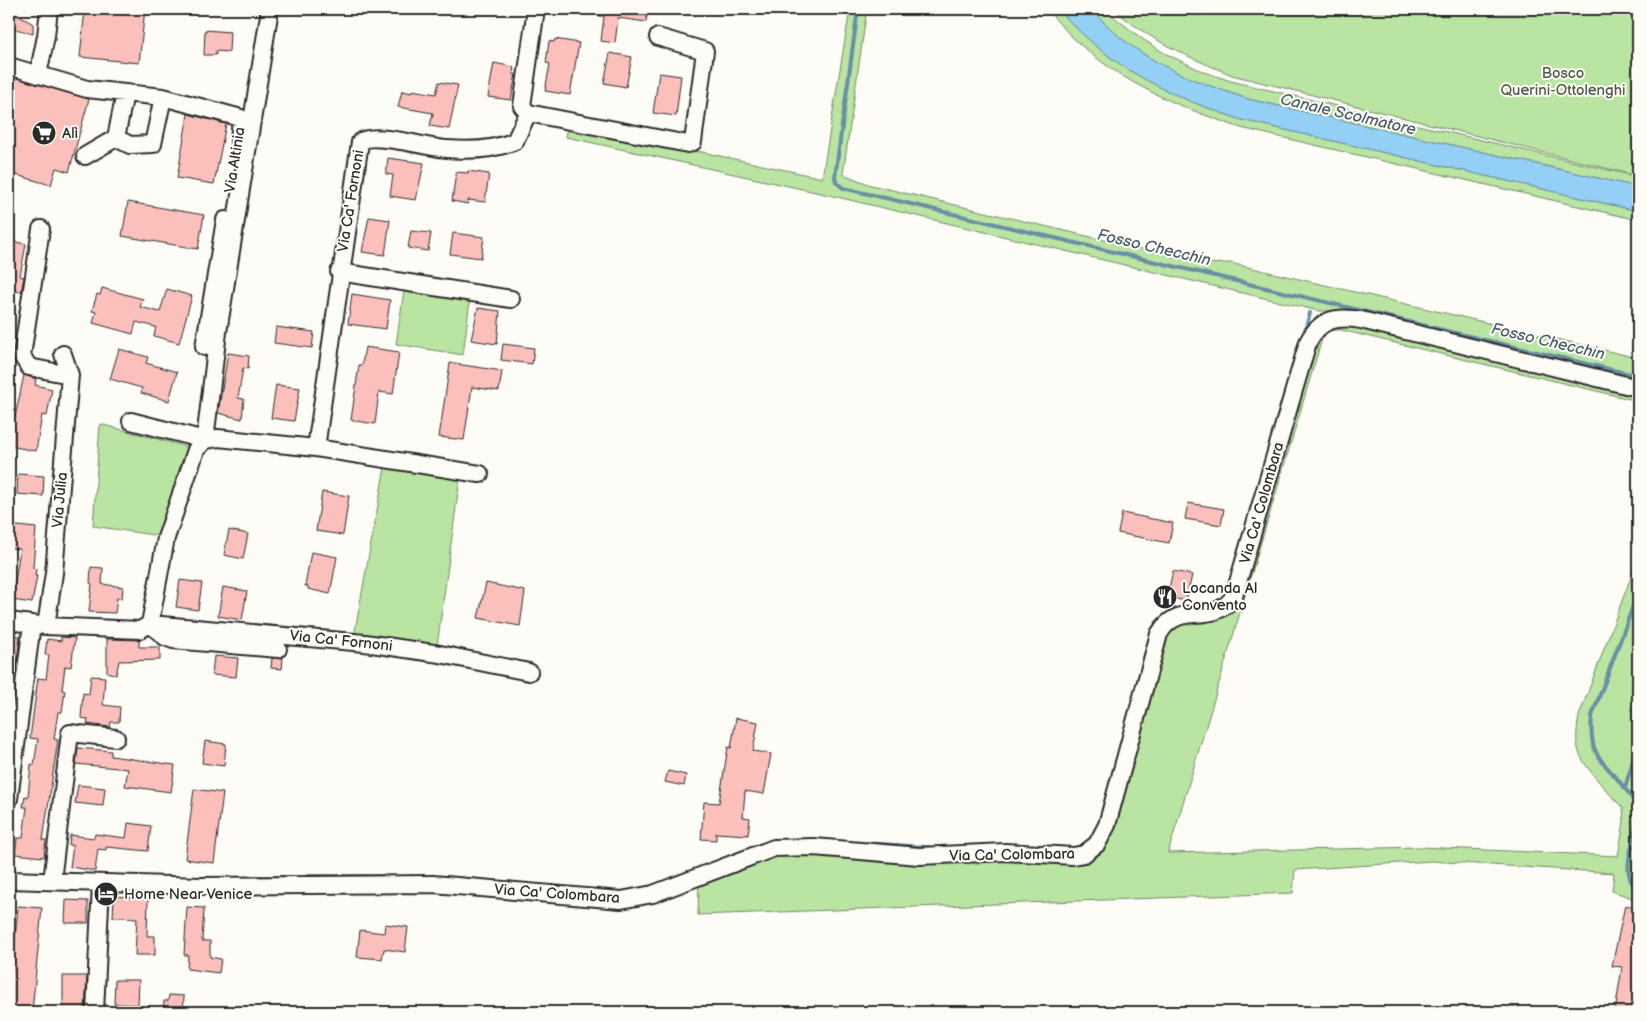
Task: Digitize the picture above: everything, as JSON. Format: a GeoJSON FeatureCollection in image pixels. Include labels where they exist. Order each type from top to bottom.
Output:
{"type":"FeatureCollection","features":[{"type":"Feature","properties":{"kind":"street"},"geometry":{"type":"LineString","coordinates":[[38,75],[49,9]]}},
{"type":"Feature","properties":{"kind":"street"},"geometry":{"type":"LineString","coordinates":[[150,624],[166,538],[196,450],[205,440],[218,332],[270,9]]}},
{"type":"Feature","properties":{"kind":"street"},"geometry":{"type":"LineString","coordinates":[[536,9],[522,106],[528,113],[688,144],[693,142],[705,51],[658,37]]}},
{"type":"Feature","properties":{"kind":"street","name":"Via Altinia"},"geometry":{"type":"LineString","coordinates":[[9,66],[87,89],[163,97],[241,118],[242,123],[204,347]]}},
{"type":"Feature","properties":{"kind":"street"},"geometry":{"type":"LineString","coordinates":[[85,156],[116,138],[125,93]]}},
{"type":"Feature","properties":{"kind":"street"},"geometry":{"type":"LineString","coordinates":[[116,138],[130,145],[152,144],[163,97]]}},
{"type":"Feature","properties":{"kind":"street","name":"Via Ca' Fornoni"},"geometry":{"type":"LineString","coordinates":[[316,448],[339,272],[360,142],[372,137],[445,150],[496,147],[516,141],[528,113]]}},
{"type":"Feature","properties":{"kind":"street"},"geometry":{"type":"LineString","coordinates":[[40,229],[22,356],[29,367],[70,375]]}},
{"type":"Feature","properties":{"kind":"street"},"geometry":{"type":"LineString","coordinates":[[339,272],[511,299]]}},
{"type":"Feature","properties":{"kind":"street","name":"Via Ca' Colombara"},"geometry":{"type":"LineString","coordinates":[[9,880],[202,886],[433,884],[621,900],[653,894],[761,852],[788,846],[814,846],[919,856],[1005,852],[1062,856],[1084,854],[1097,844],[1107,825],[1159,634],[1165,624],[1182,614],[1220,611],[1228,605],[1234,596],[1308,342],[1320,324],[1338,318],[1361,320],[1638,388]]}},
{"type":"Feature","properties":{"kind":"street","name":"Via Julia"},"geometry":{"type":"LineString","coordinates":[[9,799],[39,625],[54,572],[70,375],[63,354]]}},
{"type":"Feature","properties":{"kind":"street"},"geometry":{"type":"LineString","coordinates":[[131,421],[205,440],[227,438],[316,448],[480,474]]}},
{"type":"Feature","properties":{"kind":"street","name":"Via Ca' Fornoni"},"geometry":{"type":"LineString","coordinates":[[9,621],[39,625],[140,630],[150,624],[365,643],[440,654],[529,672]]}},
{"type":"Feature","properties":{"kind":"street","name":"Via Ca' Fornoni"},"geometry":{"type":"LineString","coordinates":[[150,624],[165,637],[173,640],[278,649]]}},
{"type":"Feature","properties":{"kind":"street"},"geometry":{"type":"LineString","coordinates":[[52,882],[70,733],[116,738]]}},
{"type":"Feature","properties":{"kind":"street"},"geometry":{"type":"LineString","coordinates":[[95,1012],[101,884]]}},
{"type":"Feature","properties":{"kind":"green space"},"geometry":{"type":"Polygon","coordinates":[[[850,9],[867,9],[843,174],[871,185],[1205,264],[1230,263],[1638,358],[1638,380],[1343,311],[1319,311],[820,193],[566,137],[567,129],[702,152],[822,178],[850,9]]]}},
{"type":"Feature","properties":{"kind":"green space"},"geometry":{"type":"Polygon","coordinates":[[[1047,9],[1059,9],[1098,48],[1143,78],[1216,111],[1242,120],[1638,211],[1638,220],[1241,128],[1186,108],[1135,83],[1088,51],[1067,32],[1047,9]]]}},
{"type":"Feature","properties":{"kind":"green space"},"geometry":{"type":"Polygon","coordinates":[[[1090,9],[1104,9],[1141,38],[1164,53],[1204,72],[1231,81],[1638,177],[1638,187],[1248,99],[1190,78],[1149,58],[1130,45],[1090,9]]]}},
{"type":"Feature","properties":{"kind":"green space","name":"Bosco Querini-Ottolenghi"},"geometry":{"type":"Polygon","coordinates":[[[1114,9],[1638,9],[1638,176],[1232,75],[1155,39],[1114,9]]]}},
{"type":"Feature","properties":{"kind":"green space"},"geometry":{"type":"Polygon","coordinates":[[[404,291],[470,300],[463,355],[396,344],[404,291]]]}},
{"type":"Feature","properties":{"kind":"green space"},"geometry":{"type":"Polygon","coordinates":[[[1335,322],[1638,392],[1638,401],[1341,330],[1329,330],[1322,339],[1168,853],[1421,847],[1618,856],[1624,822],[1623,808],[1586,765],[1579,752],[1577,734],[1579,716],[1638,558],[1638,900],[1612,891],[1614,873],[1431,861],[1295,870],[1293,893],[698,915],[699,881],[777,853],[1088,857],[1159,645],[1180,621],[1227,615],[1234,609],[1311,344],[1335,322]]]}},
{"type":"Feature","properties":{"kind":"green space"},"geometry":{"type":"Polygon","coordinates":[[[100,424],[191,448],[172,496],[160,536],[93,526],[100,424]]]}},
{"type":"Feature","properties":{"kind":"green space"},"geometry":{"type":"Polygon","coordinates":[[[385,467],[460,478],[437,646],[354,636],[385,467]]]}},
{"type":"Feature","properties":{"kind":"water"},"geometry":{"type":"Polygon","coordinates":[[[1059,9],[1090,9],[1130,45],[1149,58],[1176,72],[1219,89],[1248,99],[1638,187],[1638,211],[1242,120],[1216,111],[1166,90],[1120,64],[1078,30],[1059,9]]]}},
{"type":"Feature","properties":{"kind":"building"},"geometry":{"type":"Polygon","coordinates":[[[85,9],[145,9],[139,63],[80,57],[85,9]]]}},
{"type":"Feature","properties":{"kind":"building"},"geometry":{"type":"Polygon","coordinates":[[[599,9],[648,9],[646,22],[618,18],[615,43],[601,41],[604,16],[598,16],[599,9]]]}},
{"type":"Feature","properties":{"kind":"building"},"geometry":{"type":"Polygon","coordinates":[[[9,11],[33,24],[33,34],[9,27],[9,11]]]}},
{"type":"Feature","properties":{"kind":"building"},"geometry":{"type":"Polygon","coordinates":[[[205,30],[230,32],[229,52],[216,51],[216,55],[204,55],[205,30]]]}},
{"type":"Feature","properties":{"kind":"building"},"geometry":{"type":"Polygon","coordinates":[[[555,39],[579,43],[570,95],[545,91],[550,64],[546,63],[549,41],[554,42],[555,39]]]}},
{"type":"Feature","properties":{"kind":"building"},"geometry":{"type":"Polygon","coordinates":[[[610,53],[632,57],[626,87],[604,83],[610,53]]]}},
{"type":"Feature","properties":{"kind":"building"},"geometry":{"type":"Polygon","coordinates":[[[494,63],[514,67],[513,74],[516,74],[511,100],[488,97],[494,63]]]}},
{"type":"Feature","properties":{"kind":"building"},"geometry":{"type":"Polygon","coordinates":[[[659,73],[681,76],[676,116],[653,113],[659,73]]]}},
{"type":"Feature","properties":{"kind":"building","name":"Alì"},"geometry":{"type":"Polygon","coordinates":[[[9,76],[89,99],[69,172],[56,168],[51,185],[9,173],[9,76]]]}},
{"type":"Feature","properties":{"kind":"building"},"geometry":{"type":"Polygon","coordinates":[[[439,82],[458,85],[449,129],[430,126],[433,113],[398,107],[402,91],[412,93],[412,90],[436,94],[439,82]]]}},
{"type":"Feature","properties":{"kind":"building"},"geometry":{"type":"Polygon","coordinates":[[[188,114],[226,124],[214,184],[177,178],[188,114]]]}},
{"type":"Feature","properties":{"kind":"building"},"geometry":{"type":"Polygon","coordinates":[[[388,158],[424,163],[416,200],[390,196],[393,175],[386,174],[388,158]]]}},
{"type":"Feature","properties":{"kind":"building"},"geometry":{"type":"Polygon","coordinates":[[[468,171],[489,174],[485,202],[468,200],[468,204],[452,201],[456,172],[468,173],[468,171]]]}},
{"type":"Feature","properties":{"kind":"building"},"geometry":{"type":"Polygon","coordinates":[[[128,202],[204,215],[198,249],[122,236],[128,202]]]}},
{"type":"Feature","properties":{"kind":"building"},"geometry":{"type":"Polygon","coordinates":[[[369,217],[390,220],[385,255],[362,252],[369,217]]]}},
{"type":"Feature","properties":{"kind":"building"},"geometry":{"type":"Polygon","coordinates":[[[411,231],[431,233],[428,251],[408,248],[411,231]]]}},
{"type":"Feature","properties":{"kind":"building"},"geometry":{"type":"Polygon","coordinates":[[[453,233],[484,237],[481,258],[450,254],[453,233]]]}},
{"type":"Feature","properties":{"kind":"building"},"geometry":{"type":"Polygon","coordinates":[[[9,241],[26,244],[20,276],[24,277],[21,292],[9,290],[9,241]]]}},
{"type":"Feature","properties":{"kind":"building"},"geometry":{"type":"Polygon","coordinates":[[[102,288],[143,299],[140,307],[160,312],[167,289],[192,296],[179,343],[154,336],[156,327],[136,322],[133,334],[93,323],[96,312],[92,311],[97,294],[100,295],[102,288]]]}},
{"type":"Feature","properties":{"kind":"building"},"geometry":{"type":"Polygon","coordinates":[[[352,294],[390,300],[386,329],[348,324],[352,294]]]}},
{"type":"Feature","properties":{"kind":"building"},"geometry":{"type":"Polygon","coordinates":[[[478,308],[500,311],[497,344],[471,340],[478,308]]]}},
{"type":"Feature","properties":{"kind":"building"},"geometry":{"type":"Polygon","coordinates":[[[276,327],[314,332],[312,348],[274,343],[276,327]]]}},
{"type":"Feature","properties":{"kind":"building"},"geometry":{"type":"Polygon","coordinates":[[[503,344],[534,348],[532,364],[501,360],[503,344]]]}},
{"type":"Feature","properties":{"kind":"building"},"geometry":{"type":"Polygon","coordinates":[[[365,347],[399,352],[393,394],[379,392],[375,424],[351,420],[359,365],[362,365],[365,347]]]}},
{"type":"Feature","properties":{"kind":"building"},"geometry":{"type":"Polygon","coordinates":[[[119,349],[148,357],[146,363],[177,372],[169,401],[141,393],[142,388],[110,379],[119,349]]]}},
{"type":"Feature","properties":{"kind":"building"},"geometry":{"type":"Polygon","coordinates":[[[228,353],[249,356],[248,369],[243,368],[238,398],[244,399],[242,419],[218,413],[228,353]]]}},
{"type":"Feature","properties":{"kind":"building"},"geometry":{"type":"Polygon","coordinates":[[[450,363],[502,371],[499,391],[472,387],[464,440],[439,437],[450,363]]]}},
{"type":"Feature","properties":{"kind":"building"},"geometry":{"type":"Polygon","coordinates":[[[24,375],[36,379],[35,385],[52,389],[47,416],[42,415],[36,451],[9,446],[9,416],[15,417],[24,375]]]}},
{"type":"Feature","properties":{"kind":"building"},"geometry":{"type":"Polygon","coordinates":[[[276,385],[300,388],[294,421],[271,418],[276,385]]]}},
{"type":"Feature","properties":{"kind":"building"},"geometry":{"type":"Polygon","coordinates":[[[18,474],[44,476],[43,496],[17,494],[18,474]]]}},
{"type":"Feature","properties":{"kind":"building"},"geometry":{"type":"Polygon","coordinates":[[[322,492],[349,496],[343,535],[316,531],[322,492]]]}},
{"type":"Feature","properties":{"kind":"building"},"geometry":{"type":"Polygon","coordinates":[[[1188,503],[1224,509],[1221,525],[1185,519],[1188,503]]]}},
{"type":"Feature","properties":{"kind":"building"},"geometry":{"type":"Polygon","coordinates":[[[1122,513],[1173,523],[1169,543],[1118,533],[1122,513]]]}},
{"type":"Feature","properties":{"kind":"building"},"geometry":{"type":"Polygon","coordinates":[[[9,525],[36,528],[33,568],[36,569],[35,576],[37,576],[32,603],[12,600],[20,549],[9,548],[9,525]]]}},
{"type":"Feature","properties":{"kind":"building"},"geometry":{"type":"Polygon","coordinates":[[[229,530],[248,534],[243,559],[224,555],[229,530]]]}},
{"type":"Feature","properties":{"kind":"building"},"geometry":{"type":"Polygon","coordinates":[[[311,552],[337,557],[330,594],[308,589],[308,586],[305,586],[311,552]]]}},
{"type":"Feature","properties":{"kind":"building"},"geometry":{"type":"Polygon","coordinates":[[[91,567],[103,568],[102,584],[123,587],[122,598],[117,598],[115,613],[89,612],[92,584],[90,583],[91,567]]]}},
{"type":"Feature","properties":{"kind":"building"},"geometry":{"type":"Polygon","coordinates":[[[1173,571],[1192,575],[1186,601],[1167,597],[1173,571]]]}},
{"type":"Feature","properties":{"kind":"building"},"geometry":{"type":"Polygon","coordinates":[[[180,580],[202,583],[198,610],[176,607],[180,580]]]}},
{"type":"Feature","properties":{"kind":"building"},"geometry":{"type":"Polygon","coordinates":[[[486,583],[525,591],[520,626],[478,618],[486,583]]]}},
{"type":"Feature","properties":{"kind":"building"},"geometry":{"type":"Polygon","coordinates":[[[223,587],[247,591],[242,620],[218,616],[223,587]]]}},
{"type":"Feature","properties":{"kind":"building"},"geometry":{"type":"Polygon","coordinates":[[[9,635],[20,636],[16,669],[9,668],[9,635]]]}},
{"type":"Feature","properties":{"kind":"building"},"geometry":{"type":"Polygon","coordinates":[[[61,637],[75,638],[71,667],[65,666],[62,690],[65,691],[62,712],[58,712],[54,739],[58,740],[43,840],[46,840],[44,857],[15,854],[17,838],[23,838],[27,807],[23,807],[25,796],[28,797],[31,764],[34,765],[38,739],[30,738],[38,678],[46,679],[49,655],[45,655],[47,639],[61,641],[61,637]]]}},
{"type":"Feature","properties":{"kind":"building"},"geometry":{"type":"Polygon","coordinates":[[[107,639],[139,640],[139,647],[160,647],[160,660],[119,661],[116,675],[107,672],[107,639]]]}},
{"type":"Feature","properties":{"kind":"building"},"geometry":{"type":"Polygon","coordinates":[[[214,656],[238,658],[236,677],[212,675],[214,656]]]}},
{"type":"Feature","properties":{"kind":"building"},"geometry":{"type":"Polygon","coordinates":[[[283,657],[282,669],[271,668],[272,658],[283,657]]]}},
{"type":"Feature","properties":{"kind":"building"},"geometry":{"type":"Polygon","coordinates":[[[91,676],[105,677],[103,705],[120,707],[119,722],[111,722],[110,727],[87,724],[88,719],[81,718],[83,693],[89,694],[91,676]]]}},
{"type":"Feature","properties":{"kind":"building"},"geometry":{"type":"Polygon","coordinates":[[[736,718],[758,722],[753,751],[771,754],[764,794],[745,791],[743,817],[750,818],[748,835],[716,833],[716,840],[701,839],[704,802],[719,803],[728,747],[731,748],[736,718]]]}},
{"type":"Feature","properties":{"kind":"building"},"geometry":{"type":"Polygon","coordinates":[[[205,741],[226,744],[224,766],[202,763],[205,741]]]}},
{"type":"Feature","properties":{"kind":"building"},"geometry":{"type":"Polygon","coordinates":[[[78,748],[111,751],[111,756],[175,765],[171,792],[125,786],[128,769],[76,764],[78,748]]]}},
{"type":"Feature","properties":{"kind":"building"},"geometry":{"type":"Polygon","coordinates":[[[668,771],[686,775],[684,786],[665,782],[668,771]]]}},
{"type":"Feature","properties":{"kind":"building"},"geometry":{"type":"Polygon","coordinates":[[[78,785],[105,788],[103,806],[75,803],[78,785]]]}},
{"type":"Feature","properties":{"kind":"building"},"geometry":{"type":"Polygon","coordinates":[[[194,789],[223,793],[214,863],[185,859],[194,789]]]}},
{"type":"Feature","properties":{"kind":"building"},"geometry":{"type":"Polygon","coordinates":[[[128,823],[151,826],[148,851],[106,847],[106,850],[98,849],[95,871],[70,867],[73,846],[69,845],[70,835],[94,838],[95,834],[126,838],[128,823]]]}},
{"type":"Feature","properties":{"kind":"building"},"geometry":{"type":"Polygon","coordinates":[[[114,896],[148,899],[147,936],[155,936],[155,955],[135,955],[137,918],[113,917],[114,896]]]}},
{"type":"Feature","properties":{"kind":"building"},"geometry":{"type":"Polygon","coordinates":[[[66,900],[88,901],[88,923],[65,923],[66,900]]]}},
{"type":"Feature","properties":{"kind":"building"},"geometry":{"type":"Polygon","coordinates":[[[1625,905],[1638,908],[1638,1012],[1615,1012],[1622,967],[1612,966],[1625,905]]]}},
{"type":"Feature","properties":{"kind":"building"},"geometry":{"type":"Polygon","coordinates":[[[18,906],[42,908],[32,1012],[9,1012],[9,972],[12,972],[18,906]]]}},
{"type":"Feature","properties":{"kind":"building"},"geometry":{"type":"Polygon","coordinates":[[[187,907],[204,908],[202,941],[210,941],[210,957],[221,959],[219,973],[187,969],[188,955],[184,955],[187,907]]]}},
{"type":"Feature","properties":{"kind":"building"},"geometry":{"type":"Polygon","coordinates":[[[385,924],[408,927],[405,952],[384,949],[382,959],[357,957],[360,930],[384,933],[385,924]]]}},
{"type":"Feature","properties":{"kind":"building"},"geometry":{"type":"Polygon","coordinates":[[[63,976],[87,976],[85,1010],[63,1010],[63,976]]]}},
{"type":"Feature","properties":{"kind":"building"},"geometry":{"type":"Polygon","coordinates":[[[115,980],[139,980],[138,1005],[114,1004],[115,980]]]}},
{"type":"Feature","properties":{"kind":"building"},"geometry":{"type":"Polygon","coordinates":[[[169,995],[184,996],[183,1012],[163,1012],[164,1001],[168,1001],[169,995]]]}},
{"type":"Feature","properties":{"kind":"waterway","name":"Fosso Checchin"},"geometry":{"type":"LineString","coordinates":[[858,9],[835,177],[836,182],[843,188],[1638,376]]}},
{"type":"Feature","properties":{"kind":"waterway"},"geometry":{"type":"LineString","coordinates":[[1303,337],[1310,313]]}},
{"type":"Feature","properties":{"kind":"waterway"},"geometry":{"type":"LineString","coordinates":[[1638,593],[1592,716],[1591,731],[1595,751],[1599,758],[1630,794],[1634,802],[1637,813],[1629,860],[1629,871],[1631,881],[1638,890]]}},
{"type":"Feature","properties":{"kind":"waterway"},"geometry":{"type":"LineString","coordinates":[[1625,788],[1637,746],[1635,706],[1638,689]]}},
{"type":"Feature","properties":{"kind":"waterway"},"geometry":{"type":"LineString","coordinates":[[867,843],[937,848]]}},
{"type":"Feature","properties":{"kind":"waterway"},"geometry":{"type":"LineString","coordinates":[[308,876],[385,876]]}},
{"type":"Feature","properties":{"kind":"waterway"},"geometry":{"type":"LineString","coordinates":[[254,877],[290,877]]}},
{"type":"Feature","properties":{"kind":"waterway"},"geometry":{"type":"LineString","coordinates":[[442,877],[515,883]]}},
{"type":"Feature","properties":{"kind":"place","name":"Alì"},"geometry":{"type":"Point","coordinates":[44,133]}},
{"type":"Feature","properties":{"kind":"place","name":"Locanda Al Convento"},"geometry":{"type":"Point","coordinates":[1165,597]}},
{"type":"Feature","properties":{"kind":"place","name":"Home Near Venice"},"geometry":{"type":"Point","coordinates":[106,894]}},
{"type":"Feature","properties":{"kind":"water label","name":"Canale Scolmatore"},"geometry":{"type":"Point","coordinates":[1348,115]}}]}
